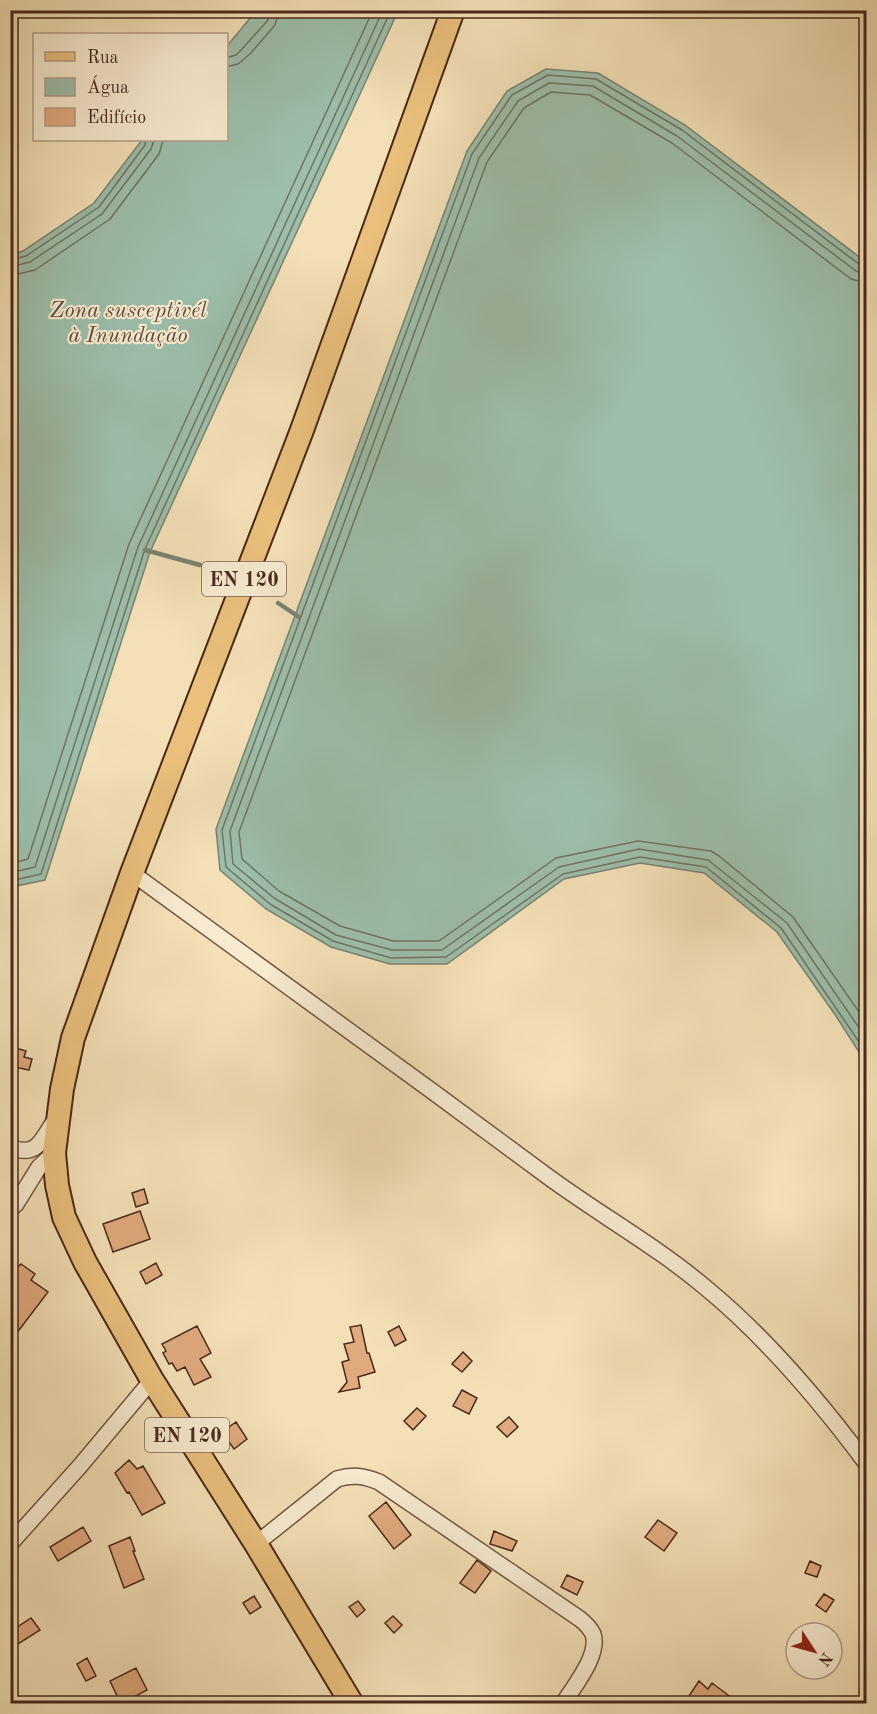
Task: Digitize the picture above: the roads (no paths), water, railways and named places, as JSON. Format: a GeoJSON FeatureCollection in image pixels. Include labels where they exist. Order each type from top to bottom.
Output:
{"type":"FeatureCollection","features":[{"type":"Feature","properties":{"kind":"main road","name":"EN 120"},"geometry":{"type":"LineString","coordinates":[[352,1704],[256,1544],[152,1380],[86,1262],[64,1217],[57,1185],[54,1152],[62,1089],[74,1038],[132,873],[302,430],[453,10]]}},
{"type":"Feature","properties":{"kind":"street"},"geometry":{"type":"LineString","coordinates":[[132,873],[393,1061],[544,1174],[706,1287],[746,1323],[830,1414],[867,1462]]}},
{"type":"Feature","properties":{"kind":"street"},"geometry":{"type":"LineString","coordinates":[[10,1147],[29,1151],[36,1148],[58,1116]]}},
{"type":"Feature","properties":{"kind":"street"},"geometry":{"type":"LineString","coordinates":[[10,1209],[16,1204],[39,1167],[54,1152]]}},
{"type":"Feature","properties":{"kind":"street"},"geometry":{"type":"LineString","coordinates":[[10,1544],[80,1466],[152,1380]]}},
{"type":"Feature","properties":{"kind":"street"},"geometry":{"type":"LineString","coordinates":[[256,1544],[337,1479],[348,1475],[362,1475],[379,1482],[590,1628],[594,1636],[592,1657],[563,1704]]}},
{"type":"Feature","properties":{"kind":"water","name":"Zona susceptivél à Inundação"},"geometry":{"type":"Polygon","coordinates":[[[259,11],[398,11],[150,552],[45,880],[11,887],[11,255],[23,251],[94,203],[141,141],[228,141],[228,45],[251,17],[259,11]]]}},
{"type":"Feature","properties":{"kind":"water"},"geometry":{"type":"Polygon","coordinates":[[[546,69],[598,73],[685,125],[866,262],[866,1063],[777,932],[704,873],[640,863],[564,879],[447,964],[390,964],[331,947],[266,909],[220,870],[216,829],[467,151],[507,91],[546,69]]]}},
{"type":"Feature","properties":{"kind":"waterway"},"geometry":{"type":"LineString","coordinates":[[145,550],[200,565]]}},
{"type":"Feature","properties":{"kind":"waterway"},"geometry":{"type":"LineString","coordinates":[[278,603],[299,617]]}}]}
